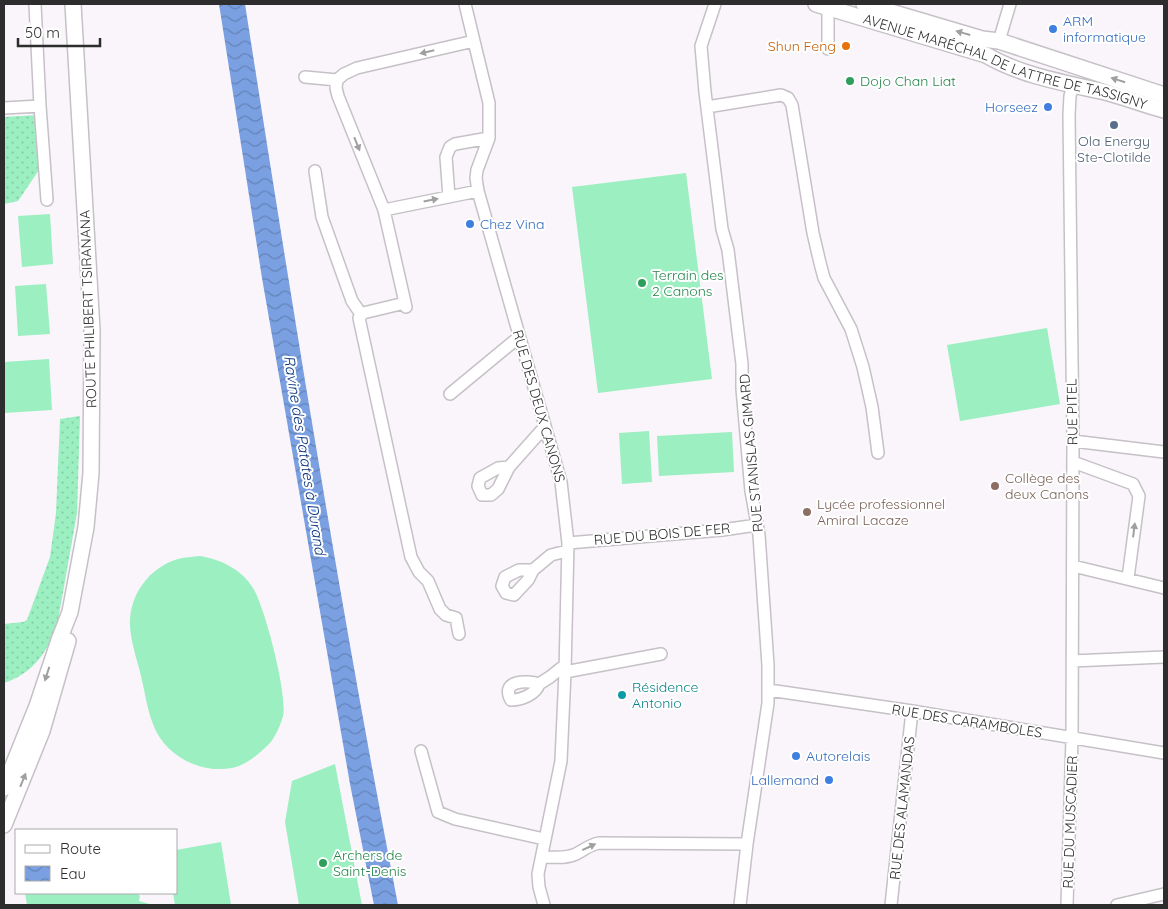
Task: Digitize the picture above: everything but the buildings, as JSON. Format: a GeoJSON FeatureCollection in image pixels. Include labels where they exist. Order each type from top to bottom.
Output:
{"type":"FeatureCollection","features":[{"type":"Feature","properties":{"kind":"main road","name":"ROUTE PHILIBERT TSIRANANA"},"geometry":{"type":"LineString","coordinates":[[4,825],[42,731],[70,633],[70,612],[86,527],[91,473],[92,330],[73,4]]}},
{"type":"Feature","properties":{"kind":"main road","name":"AVENUE MARÉCHAL DE LATTRE DE TASSIGNY"},"geometry":{"type":"LineString","coordinates":[[864,4],[982,38],[999,41],[1164,95]]}},
{"type":"Feature","properties":{"kind":"main road","name":"AVENUE MARÉCHAL DE LATTRE DE TASSIGNY"},"geometry":{"type":"LineString","coordinates":[[822,6],[986,55],[1024,71],[1073,86],[1107,93],[1164,110]]}},
{"type":"Feature","properties":{"kind":"main road","name":"ROUTE PHILIBERT TSIRANANA"},"geometry":{"type":"LineString","coordinates":[[4,788],[37,706],[70,612]]}},
{"type":"Feature","properties":{"kind":"street"},"geometry":{"type":"LineString","coordinates":[[35,4],[47,200]]}},
{"type":"Feature","properties":{"kind":"street","name":"RUE DES DEUX CANONS"},"geometry":{"type":"LineString","coordinates":[[465,4],[489,103],[489,138],[477,170],[478,191],[561,482],[568,547],[561,761],[538,874],[544,905]]}},
{"type":"Feature","properties":{"kind":"street","name":"RUE STANISLAS GIMARD"},"geometry":{"type":"LineString","coordinates":[[715,4],[701,46],[722,229],[728,250],[742,364],[743,398],[751,491],[757,525],[769,690],[740,905]]}},
{"type":"Feature","properties":{"kind":"street"},"geometry":{"type":"LineString","coordinates":[[999,41],[1010,4]]}},
{"type":"Feature","properties":{"kind":"street"},"geometry":{"type":"LineString","coordinates":[[822,6],[828,49]]}},
{"type":"Feature","properties":{"kind":"street"},"geometry":{"type":"LineString","coordinates":[[459,634],[456,618],[446,616],[440,609],[428,581],[419,572],[411,557],[359,318],[363,312],[405,305],[384,210],[336,88],[338,80],[344,74],[357,68],[474,41]]}},
{"type":"Feature","properties":{"kind":"street"},"geometry":{"type":"LineString","coordinates":[[305,77],[338,80]]}},
{"type":"Feature","properties":{"kind":"street","name":"RUE PITEL"},"geometry":{"type":"LineString","coordinates":[[1072,738],[1073,441],[1069,114],[1070,96],[1073,86]]}},
{"type":"Feature","properties":{"kind":"street"},"geometry":{"type":"LineString","coordinates":[[707,107],[781,95],[788,98],[792,105],[813,233],[820,263],[824,278],[850,329],[864,367],[878,453]]}},
{"type":"Feature","properties":{"kind":"street"},"geometry":{"type":"LineString","coordinates":[[4,108],[40,106]]}},
{"type":"Feature","properties":{"kind":"street"},"geometry":{"type":"LineString","coordinates":[[449,197],[446,157],[450,147],[455,144],[489,138]]}},
{"type":"Feature","properties":{"kind":"street"},"geometry":{"type":"LineString","coordinates":[[315,170],[322,217],[352,301],[361,314]]}},
{"type":"Feature","properties":{"kind":"street"},"geometry":{"type":"LineString","coordinates":[[384,210],[478,191]]}},
{"type":"Feature","properties":{"kind":"street"},"geometry":{"type":"LineString","coordinates":[[450,394],[519,337]]}},
{"type":"Feature","properties":{"kind":"street"},"geometry":{"type":"LineString","coordinates":[[509,467],[541,431],[546,429]]}},
{"type":"Feature","properties":{"kind":"street"},"geometry":{"type":"LineString","coordinates":[[1073,441],[1164,452]]}},
{"type":"Feature","properties":{"kind":"street"},"geometry":{"type":"LineString","coordinates":[[1073,462],[1133,484],[1138,491],[1128,578]]}},
{"type":"Feature","properties":{"kind":"street","name":"RUE DU BOIS DE FER"},"geometry":{"type":"LineString","coordinates":[[533,570],[551,555],[568,547],[757,525]]}},
{"type":"Feature","properties":{"kind":"street"},"geometry":{"type":"LineString","coordinates":[[1073,566],[1164,588]]}},
{"type":"Feature","properties":{"kind":"street"},"geometry":{"type":"LineString","coordinates":[[539,684],[565,668],[661,654]]}},
{"type":"Feature","properties":{"kind":"street"},"geometry":{"type":"LineString","coordinates":[[1072,661],[1164,657]]}},
{"type":"Feature","properties":{"kind":"street","name":"RUE DES CARAMBOLES"},"geometry":{"type":"LineString","coordinates":[[769,690],[1164,753]]}},
{"type":"Feature","properties":{"kind":"street","name":"RUE DES ALAMANDAS"},"geometry":{"type":"LineString","coordinates":[[891,905],[912,712]]}},
{"type":"Feature","properties":{"kind":"street","name":"RUE DU MUSCADIER"},"geometry":{"type":"LineString","coordinates":[[1067,905],[1072,738]]}},
{"type":"Feature","properties":{"kind":"street"},"geometry":{"type":"LineString","coordinates":[[421,751],[438,812],[464,821],[544,839]]}},
{"type":"Feature","properties":{"kind":"street"},"geometry":{"type":"LineString","coordinates":[[542,857],[567,857],[590,845],[599,843],[747,844]]}},
{"type":"Feature","properties":{"kind":"street"},"geometry":{"type":"LineString","coordinates":[[1117,904],[1164,894]]}},
{"type":"Feature","properties":{"kind":"green space"},"geometry":{"type":"Polygon","coordinates":[[[38,115],[41,167],[18,201],[4,204],[4,117],[38,115]]]}},
{"type":"Feature","properties":{"kind":"green space","name":"Terrain des 2 Canons"},"geometry":{"type":"Polygon","coordinates":[[[686,173],[712,379],[598,393],[572,187],[686,173]]]}},
{"type":"Feature","properties":{"kind":"green space"},"geometry":{"type":"Polygon","coordinates":[[[50,214],[53,264],[22,267],[18,216],[50,214]]]}},
{"type":"Feature","properties":{"kind":"green space"},"geometry":{"type":"Polygon","coordinates":[[[46,284],[50,334],[18,336],[15,286],[46,284]]]}},
{"type":"Feature","properties":{"kind":"green space"},"geometry":{"type":"Polygon","coordinates":[[[1047,328],[1060,404],[960,421],[947,345],[1047,328]]]}},
{"type":"Feature","properties":{"kind":"green space"},"geometry":{"type":"Polygon","coordinates":[[[49,359],[52,410],[4,413],[4,362],[49,359]]]}},
{"type":"Feature","properties":{"kind":"green space"},"geometry":{"type":"Polygon","coordinates":[[[80,416],[77,513],[57,626],[43,654],[37,661],[23,674],[4,683],[4,624],[27,620],[50,557],[56,513],[60,419],[80,416]]]}},
{"type":"Feature","properties":{"kind":"green space"},"geometry":{"type":"Polygon","coordinates":[[[649,431],[652,482],[622,484],[619,433],[649,431]]]}},
{"type":"Feature","properties":{"kind":"green space"},"geometry":{"type":"Polygon","coordinates":[[[732,432],[734,472],[659,476],[657,436],[732,432]]]}},
{"type":"Feature","properties":{"kind":"green space"},"geometry":{"type":"Polygon","coordinates":[[[200,556],[230,566],[243,576],[253,588],[269,632],[282,690],[283,716],[273,738],[252,759],[232,768],[207,768],[195,765],[184,760],[165,745],[158,735],[151,718],[131,635],[131,611],[140,588],[147,579],[166,564],[181,558],[200,556]]]}},
{"type":"Feature","properties":{"kind":"green space","name":"Archers de Saint-Denis"},"geometry":{"type":"Polygon","coordinates":[[[335,764],[362,905],[299,905],[285,822],[292,781],[335,764]]]}},
{"type":"Feature","properties":{"kind":"green space"},"geometry":{"type":"Polygon","coordinates":[[[221,842],[231,905],[175,905],[173,894],[178,894],[178,850],[221,842]]]}},
{"type":"Feature","properties":{"kind":"green space"},"geometry":{"type":"Polygon","coordinates":[[[25,894],[138,894],[140,896],[139,901],[153,905],[27,905],[25,894]]]}},
{"type":"Feature","properties":{"kind":"water","name":"Ravine des Patates à Durand"},"geometry":{"type":"Polygon","coordinates":[[[219,4],[245,4],[336,568],[398,905],[374,905],[350,784],[262,278],[219,4]]]}},
{"type":"Feature","properties":{"kind":"place","name":"ARM informatique"},"geometry":{"type":"Point","coordinates":[1053,29]}},
{"type":"Feature","properties":{"kind":"place","name":"Shun Feng"},"geometry":{"type":"Point","coordinates":[846,46]}},
{"type":"Feature","properties":{"kind":"place","name":"Dojo Chan Liat"},"geometry":{"type":"Point","coordinates":[850,81]}},
{"type":"Feature","properties":{"kind":"place","name":"Horseez"},"geometry":{"type":"Point","coordinates":[1048,107]}},
{"type":"Feature","properties":{"kind":"place","name":"Ola Energy Ste-Clotilde"},"geometry":{"type":"Point","coordinates":[1114,125]}},
{"type":"Feature","properties":{"kind":"place","name":"Chez Vina"},"geometry":{"type":"Point","coordinates":[470,224]}},
{"type":"Feature","properties":{"kind":"place","name":"Terrain des 2 Canons"},"geometry":{"type":"Point","coordinates":[642,283]}},
{"type":"Feature","properties":{"kind":"place","name":"Collège des deux Canons"},"geometry":{"type":"Point","coordinates":[995,486]}},
{"type":"Feature","properties":{"kind":"place","name":"Lycée professionnel Amiral Lacaze"},"geometry":{"type":"Point","coordinates":[807,512]}},
{"type":"Feature","properties":{"kind":"place","name":"Résidence Antonio"},"geometry":{"type":"Point","coordinates":[622,695]}},
{"type":"Feature","properties":{"kind":"place","name":"Autorelais"},"geometry":{"type":"Point","coordinates":[796,756]}},
{"type":"Feature","properties":{"kind":"place","name":"Lallemand"},"geometry":{"type":"Point","coordinates":[829,780]}},
{"type":"Feature","properties":{"kind":"place","name":"Archers de Saint-Denis"},"geometry":{"type":"Point","coordinates":[323,863]}}]}
